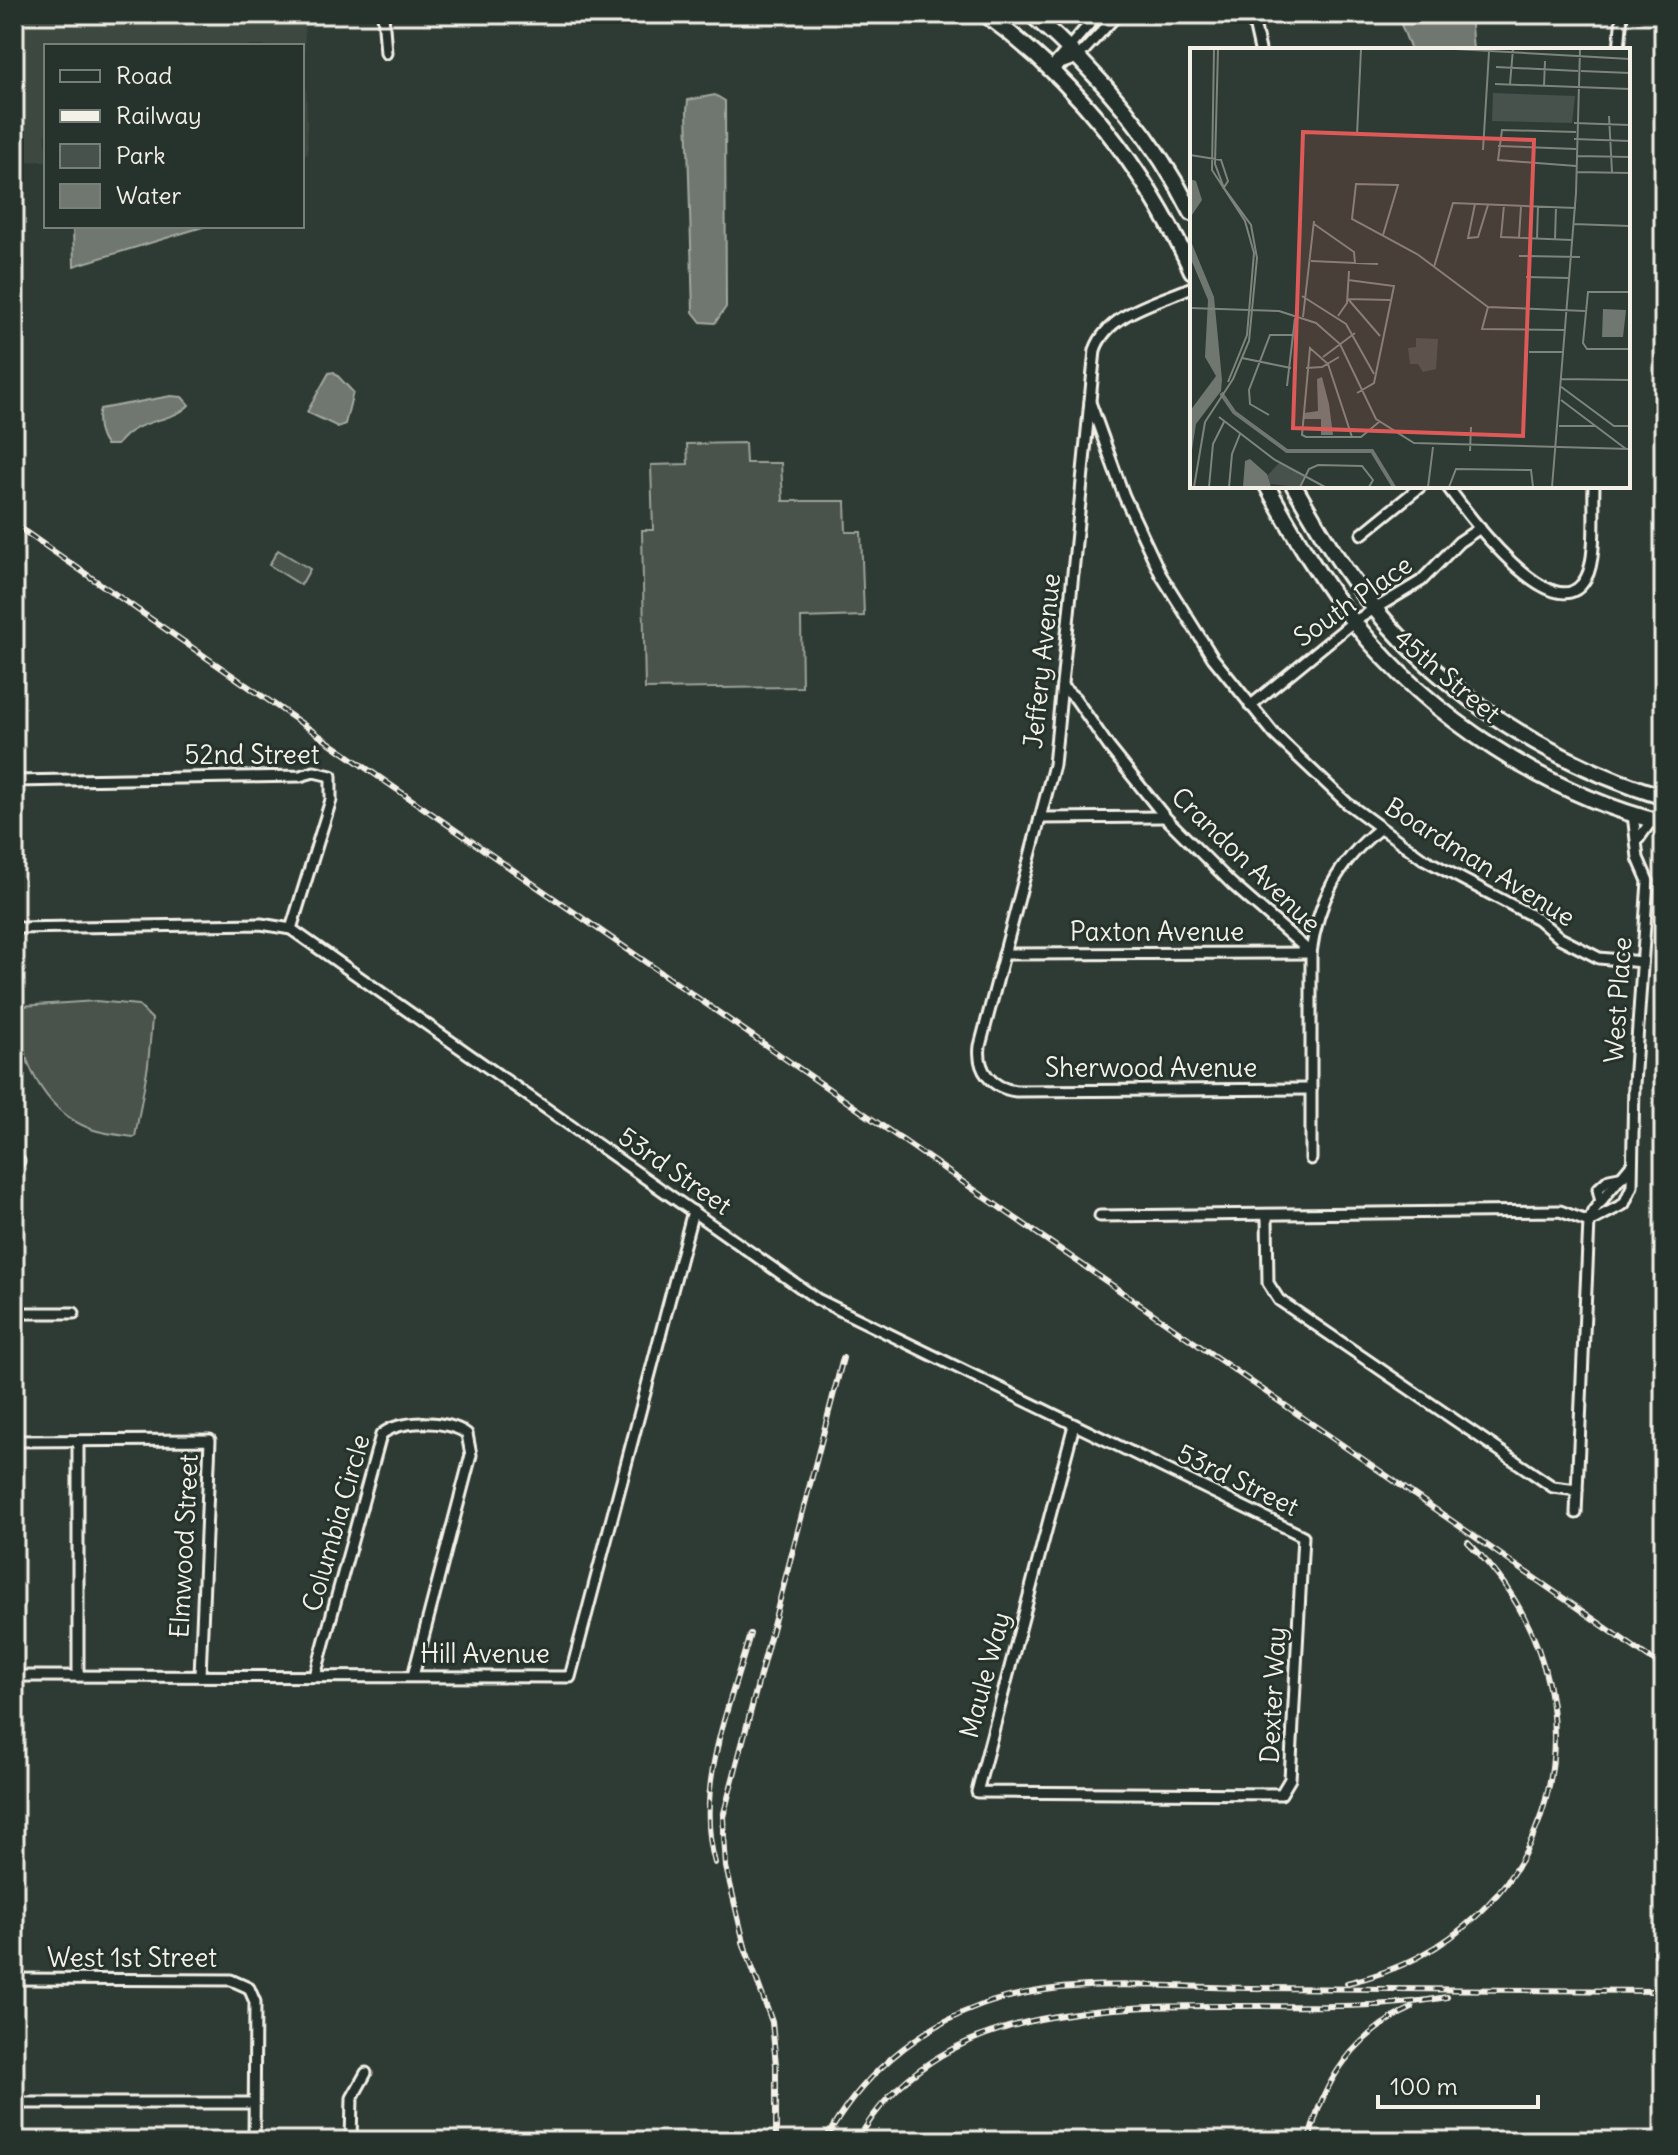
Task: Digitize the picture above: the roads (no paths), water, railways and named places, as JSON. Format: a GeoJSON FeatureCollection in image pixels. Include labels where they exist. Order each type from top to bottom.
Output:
{"type":"FeatureCollection","features":[{"type":"Feature","properties":{"kind":"main road"},"geometry":{"type":"LineString","coordinates":[[985,14],[1052,67],[1100,119],[1145,180],[1190,267]]}},
{"type":"Feature","properties":{"kind":"main road"},"geometry":{"type":"LineString","coordinates":[[1031,14],[1071,53],[1139,129],[1165,165],[1190,209]]}},
{"type":"Feature","properties":{"kind":"main road","name":"45th Street"},"geometry":{"type":"LineString","coordinates":[[1268,488],[1353,622],[1404,675],[1466,728],[1535,772],[1633,814],[1659,821]]}},
{"type":"Feature","properties":{"kind":"main road","name":"45th Street"},"geometry":{"type":"LineString","coordinates":[[1295,488],[1329,547],[1375,609],[1417,654],[1507,723],[1587,768],[1664,797]]}},
{"type":"Feature","properties":{"kind":"street"},"geometry":{"type":"LineString","coordinates":[[383,14],[386,53]]}},
{"type":"Feature","properties":{"kind":"street"},"geometry":{"type":"LineString","coordinates":[[1071,53],[1098,14]]}},
{"type":"Feature","properties":{"kind":"street"},"geometry":{"type":"LineString","coordinates":[[1052,67],[1118,14]]}},
{"type":"Feature","properties":{"kind":"street"},"geometry":{"type":"LineString","coordinates":[[1252,14],[1260,48]]}},
{"type":"Feature","properties":{"kind":"street"},"geometry":{"type":"LineString","coordinates":[[1619,48],[1622,14]]}},
{"type":"Feature","properties":{"kind":"street","name":"Jeffery Avenue"},"geometry":{"type":"LineString","coordinates":[[993,1083],[982,1070],[979,1054],[1054,765],[1095,350],[1107,328],[1120,318],[1190,288]]}},
{"type":"Feature","properties":{"kind":"street","name":"Boardman Avenue"},"geometry":{"type":"LineString","coordinates":[[1090,402],[1124,496],[1161,575],[1201,641],[1250,706],[1314,774],[1379,829],[1459,880],[1538,919],[1560,938],[1599,958],[1642,962]]}},
{"type":"Feature","properties":{"kind":"street"},"geometry":{"type":"LineString","coordinates":[[1362,534],[1419,488]]}},
{"type":"Feature","properties":{"kind":"street"},"geometry":{"type":"LineString","coordinates":[[1449,488],[1480,528],[1545,589],[1567,593],[1585,581],[1590,567],[1594,488]]}},
{"type":"Feature","properties":{"kind":"street","name":"South Place"},"geometry":{"type":"LineString","coordinates":[[1250,706],[1353,622],[1421,581],[1459,542],[1480,528]]}},
{"type":"Feature","properties":{"kind":"street","name":"Crandon Avenue"},"geometry":{"type":"LineString","coordinates":[[1062,687],[1075,698],[1109,747],[1165,817],[1220,873],[1311,953]]}},
{"type":"Feature","properties":{"kind":"street","name":"52nd Street"},"geometry":{"type":"LineString","coordinates":[[14,781],[325,772],[331,776],[331,800],[291,929]]}},
{"type":"Feature","properties":{"kind":"street","name":"West Place"},"geometry":{"type":"LineString","coordinates":[[1589,1222],[1624,1204],[1632,1186],[1648,881],[1638,858],[1633,814]]}},
{"type":"Feature","properties":{"kind":"street"},"geometry":{"type":"LineString","coordinates":[[1040,818],[1165,817]]}},
{"type":"Feature","properties":{"kind":"street"},"geometry":{"type":"LineString","coordinates":[[1637,841],[1659,821]]}},
{"type":"Feature","properties":{"kind":"street"},"geometry":{"type":"LineString","coordinates":[[1311,1159],[1311,953],[1314,927],[1326,891],[1351,854],[1379,829]]}},
{"type":"Feature","properties":{"kind":"street","name":"53rd Street"},"geometry":{"type":"LineString","coordinates":[[14,928],[261,924],[291,929],[817,1299],[1303,1536]]}},
{"type":"Feature","properties":{"kind":"street","name":"Paxton Avenue"},"geometry":{"type":"LineString","coordinates":[[1004,954],[1311,953]]}},
{"type":"Feature","properties":{"kind":"street","name":"Sherwood Avenue"},"geometry":{"type":"LineString","coordinates":[[993,1083],[1016,1091],[1311,1089]]}},
{"type":"Feature","properties":{"kind":"street","name":"West Place"},"geometry":{"type":"LineString","coordinates":[[1576,1513],[1589,1222],[1601,1202],[1598,1189],[1609,1179],[1624,1176],[1631,1165]]}},
{"type":"Feature","properties":{"kind":"street","name":"Hill Avenue"},"geometry":{"type":"LineString","coordinates":[[14,1676],[570,1677],[693,1211]]}},
{"type":"Feature","properties":{"kind":"street"},"geometry":{"type":"LineString","coordinates":[[1100,1216],[1560,1211],[1589,1222]]}},
{"type":"Feature","properties":{"kind":"street"},"geometry":{"type":"LineString","coordinates":[[1267,1216],[1268,1283],[1279,1300],[1553,1487],[1577,1490]]}},
{"type":"Feature","properties":{"kind":"street"},"geometry":{"type":"LineString","coordinates":[[14,1313],[74,1313]]}},
{"type":"Feature","properties":{"kind":"street","name":"Columbia Circle"},"geometry":{"type":"LineString","coordinates":[[315,1676],[381,1435],[401,1425],[453,1425],[467,1434],[471,1455],[413,1676]]}},
{"type":"Feature","properties":{"kind":"street","name":"Maule Way"},"geometry":{"type":"LineString","coordinates":[[1074,1425],[977,1792],[1125,1794]]}},
{"type":"Feature","properties":{"kind":"street","name":"Elmwood Street"},"geometry":{"type":"LineString","coordinates":[[78,1441],[210,1440],[200,1675]]}},
{"type":"Feature","properties":{"kind":"street"},"geometry":{"type":"LineString","coordinates":[[14,1441],[78,1441],[78,1675]]}},
{"type":"Feature","properties":{"kind":"street","name":"Dexter Way"},"geometry":{"type":"LineString","coordinates":[[1125,1794],[1273,1796],[1287,1789],[1303,1536]]}},
{"type":"Feature","properties":{"kind":"street","name":"West 1st Street"},"geometry":{"type":"LineString","coordinates":[[14,1979],[231,1980],[249,1988],[255,2002],[254,2103]]}},
{"type":"Feature","properties":{"kind":"street"},"geometry":{"type":"LineString","coordinates":[[351,2141],[352,2098],[366,2073]]}},
{"type":"Feature","properties":{"kind":"street"},"geometry":{"type":"LineString","coordinates":[[14,2103],[254,2103],[254,2141]]}},
{"type":"Feature","properties":{"kind":"water"},"geometry":{"type":"Polygon","coordinates":[[[1397,14],[1470,14],[1473,48],[1410,48],[1397,14]]]}},
{"type":"Feature","properties":{"kind":"water"},"geometry":{"type":"Polygon","coordinates":[[[715,95],[725,101],[726,307],[715,323],[701,322],[693,312],[687,111],[688,100],[715,95]]]}},
{"type":"Feature","properties":{"kind":"water"},"geometry":{"type":"Polygon","coordinates":[[[73,228],[199,228],[74,266],[73,228]]]}},
{"type":"Feature","properties":{"kind":"water"},"geometry":{"type":"Polygon","coordinates":[[[334,372],[353,392],[345,424],[338,427],[307,412],[329,373],[334,372]]]}},
{"type":"Feature","properties":{"kind":"water"},"geometry":{"type":"Polygon","coordinates":[[[171,396],[182,397],[189,405],[182,411],[134,430],[117,445],[106,445],[99,428],[100,409],[171,396]]]}},
{"type":"Feature","properties":{"kind":"railway"},"geometry":{"type":"LineString","coordinates":[[14,524],[1664,1668]]}},
{"type":"Feature","properties":{"kind":"railway"},"geometry":{"type":"LineString","coordinates":[[746,1951],[726,1867],[723,1817],[843,1358]]}},
{"type":"Feature","properties":{"kind":"railway"},"geometry":{"type":"LineString","coordinates":[[1347,1983],[1420,1956],[1478,1915],[1520,1862],[1546,1801],[1554,1735],[1544,1668],[1516,1602],[1468,1542]]}},
{"type":"Feature","properties":{"kind":"railway"},"geometry":{"type":"LineString","coordinates":[[715,1863],[710,1835],[712,1777],[717,1747],[750,1634]]}},
{"type":"Feature","properties":{"kind":"railway"},"geometry":{"type":"LineString","coordinates":[[743,1942],[772,2022],[776,2065],[776,2141]]}},
{"type":"Feature","properties":{"kind":"railway"},"geometry":{"type":"LineString","coordinates":[[825,2141],[854,2097],[912,2042],[957,2015],[982,2005],[1047,1990],[1116,1985],[1664,1991]]}},
{"type":"Feature","properties":{"kind":"railway"},"geometry":{"type":"LineString","coordinates":[[857,2141],[907,2080],[970,2041],[1044,2018],[1125,2008],[1374,2005],[1447,1997]]}},
{"type":"Feature","properties":{"kind":"railway"},"geometry":{"type":"LineString","coordinates":[[1309,2141],[1323,2099],[1344,2062],[1374,2031],[1412,2008]]}}]}
